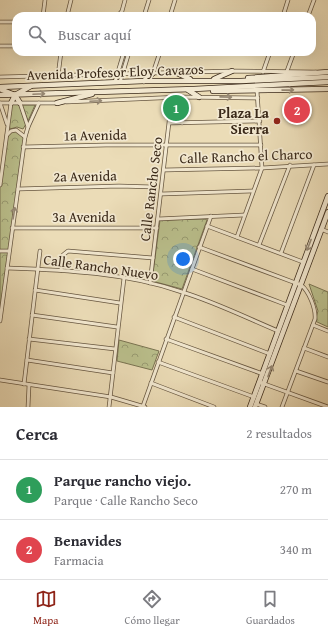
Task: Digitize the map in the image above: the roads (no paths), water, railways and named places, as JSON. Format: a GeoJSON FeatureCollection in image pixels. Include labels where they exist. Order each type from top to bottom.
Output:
{"type":"FeatureCollection","features":[{"type":"Feature","properties":{"kind":"main road"},"geometry":{"type":"LineString","coordinates":[[212,80],[232,70]]}},
{"type":"Feature","properties":{"kind":"main road"},"geometry":{"type":"LineString","coordinates":[[144,81],[153,73]]}},
{"type":"Feature","properties":{"kind":"main road"},"geometry":{"type":"LineString","coordinates":[[177,73],[191,80]]}},
{"type":"Feature","properties":{"kind":"main road","name":"Avenida Profesor Eloy Cavazos"},"geometry":{"type":"LineString","coordinates":[[230,80],[241,81],[325,74]]}},
{"type":"Feature","properties":{"kind":"main road","name":"Avenida Profesor Eloy Cavazos"},"geometry":{"type":"LineString","coordinates":[[0,88],[144,81],[230,80],[325,74]]}},
{"type":"Feature","properties":{"kind":"main road","name":"Avenida Profesor Eloy Cavazos"},"geometry":{"type":"LineString","coordinates":[[194,90],[328,82]]}},
{"type":"Feature","properties":{"kind":"main road"},"geometry":{"type":"LineString","coordinates":[[11,103],[15,95],[37,85]]}},
{"type":"Feature","properties":{"kind":"main road"},"geometry":{"type":"LineString","coordinates":[[322,89],[328,86]]}},
{"type":"Feature","properties":{"kind":"main road"},"geometry":{"type":"LineString","coordinates":[[0,88],[15,95],[20,103]]}},
{"type":"Feature","properties":{"kind":"main road","name":"Avenida Profesor Eloy Cavazos"},"geometry":{"type":"LineString","coordinates":[[0,96],[105,91],[258,91],[328,89]]}},
{"type":"Feature","properties":{"kind":"main road"},"geometry":{"type":"LineString","coordinates":[[188,90],[198,97]]}},
{"type":"Feature","properties":{"kind":"main road"},"geometry":{"type":"LineString","coordinates":[[57,103],[105,91]]}},
{"type":"Feature","properties":{"kind":"main road"},"geometry":{"type":"LineString","coordinates":[[250,407],[262,384],[263,374],[278,331],[328,196]]}},
{"type":"Feature","properties":{"kind":"main road"},"geometry":{"type":"LineString","coordinates":[[256,405],[262,384],[328,212]]}},
{"type":"Feature","properties":{"kind":"street"},"geometry":{"type":"LineString","coordinates":[[44,12],[45,0]]}},
{"type":"Feature","properties":{"kind":"street"},"geometry":{"type":"LineString","coordinates":[[69,12],[71,0]]}},
{"type":"Feature","properties":{"kind":"street"},"geometry":{"type":"LineString","coordinates":[[121,12],[125,0]]}},
{"type":"Feature","properties":{"kind":"street"},"geometry":{"type":"LineString","coordinates":[[146,12],[150,0]]}},
{"type":"Feature","properties":{"kind":"street"},"geometry":{"type":"LineString","coordinates":[[171,12],[174,0]]}},
{"type":"Feature","properties":{"kind":"street"},"geometry":{"type":"LineString","coordinates":[[284,12],[288,0]]}},
{"type":"Feature","properties":{"kind":"street"},"geometry":{"type":"LineString","coordinates":[[310,12],[314,0]]}},
{"type":"Feature","properties":{"kind":"street"},"geometry":{"type":"LineString","coordinates":[[0,22],[12,22]]}},
{"type":"Feature","properties":{"kind":"street"},"geometry":{"type":"LineString","coordinates":[[0,46],[12,46]]}},
{"type":"Feature","properties":{"kind":"street"},"geometry":{"type":"LineString","coordinates":[[58,76],[60,56]]}},
{"type":"Feature","properties":{"kind":"street"},"geometry":{"type":"LineString","coordinates":[[117,82],[117,75],[123,56]]}},
{"type":"Feature","properties":{"kind":"street"},"geometry":{"type":"LineString","coordinates":[[117,82],[128,56]]}},
{"type":"Feature","properties":{"kind":"street"},"geometry":{"type":"LineString","coordinates":[[153,73],[159,56]]}},
{"type":"Feature","properties":{"kind":"street"},"geometry":{"type":"LineString","coordinates":[[263,72],[269,56]]}},
{"type":"Feature","properties":{"kind":"street"},"geometry":{"type":"LineString","coordinates":[[287,71],[293,56]]}},
{"type":"Feature","properties":{"kind":"street"},"geometry":{"type":"LineString","coordinates":[[0,77],[121,75],[232,70],[263,72],[287,71],[325,74]]}},
{"type":"Feature","properties":{"kind":"street"},"geometry":{"type":"LineString","coordinates":[[237,237],[252,191],[262,168],[258,91]]}},
{"type":"Feature","properties":{"kind":"street"},"geometry":{"type":"LineString","coordinates":[[7,126],[0,103],[57,103],[172,97],[258,98]]}},
{"type":"Feature","properties":{"kind":"street","name":"Calle Rancho Seco"},"geometry":{"type":"LineString","coordinates":[[150,282],[168,145],[172,97]]}},
{"type":"Feature","properties":{"kind":"street"},"geometry":{"type":"LineString","coordinates":[[181,97],[182,123]]}},
{"type":"Feature","properties":{"kind":"street"},"geometry":{"type":"LineString","coordinates":[[0,184],[11,103]]}},
{"type":"Feature","properties":{"kind":"street"},"geometry":{"type":"LineString","coordinates":[[20,103],[28,127]]}},
{"type":"Feature","properties":{"kind":"street"},"geometry":{"type":"LineString","coordinates":[[0,321],[25,137],[39,103]]}},
{"type":"Feature","properties":{"kind":"street"},"geometry":{"type":"LineString","coordinates":[[170,123],[260,121]]}},
{"type":"Feature","properties":{"kind":"street"},"geometry":{"type":"LineString","coordinates":[[7,135],[11,131],[16,130],[25,137]]}},
{"type":"Feature","properties":{"kind":"street","name":"1a Avenida"},"geometry":{"type":"LineString","coordinates":[[24,147],[261,145]]}},
{"type":"Feature","properties":{"kind":"street"},"geometry":{"type":"LineString","coordinates":[[0,149],[5,149]]}},
{"type":"Feature","properties":{"kind":"street","name":"Calle Rancho el Charco"},"geometry":{"type":"LineString","coordinates":[[164,170],[262,168],[290,165],[328,164]]}},
{"type":"Feature","properties":{"kind":"street"},"geometry":{"type":"LineString","coordinates":[[259,245],[290,165]]}},
{"type":"Feature","properties":{"kind":"street"},"geometry":{"type":"LineString","coordinates":[[281,253],[314,165]]}},
{"type":"Feature","properties":{"kind":"street","name":"2a Avenida"},"geometry":{"type":"LineString","coordinates":[[18,189],[106,186],[154,187]]}},
{"type":"Feature","properties":{"kind":"street"},"geometry":{"type":"LineString","coordinates":[[161,194],[252,191]]}},
{"type":"Feature","properties":{"kind":"street"},"geometry":{"type":"LineString","coordinates":[[158,219],[244,215]]}},
{"type":"Feature","properties":{"kind":"street"},"geometry":{"type":"LineString","coordinates":[[0,380],[111,397],[144,406],[166,339],[211,216]]}},
{"type":"Feature","properties":{"kind":"street"},"geometry":{"type":"LineString","coordinates":[[207,226],[303,262]]}},
{"type":"Feature","properties":{"kind":"street","name":"3a Avenida"},"geometry":{"type":"LineString","coordinates":[[12,228],[157,228]]}},
{"type":"Feature","properties":{"kind":"street"},"geometry":{"type":"LineString","coordinates":[[321,229],[328,232]]}},
{"type":"Feature","properties":{"kind":"street"},"geometry":{"type":"LineString","coordinates":[[199,247],[301,285],[306,291],[315,310],[313,325],[282,407]]}},
{"type":"Feature","properties":{"kind":"street"},"geometry":{"type":"LineString","coordinates":[[62,270],[62,256],[65,252],[71,250],[153,258]]}},
{"type":"Feature","properties":{"kind":"street"},"geometry":{"type":"LineString","coordinates":[[0,251],[9,251]]}},
{"type":"Feature","properties":{"kind":"street"},"geometry":{"type":"LineString","coordinates":[[24,384],[40,251]]}},
{"type":"Feature","properties":{"kind":"street","name":"Calle Rancho Nuevo"},"geometry":{"type":"LineString","coordinates":[[8,268],[62,270],[150,282],[183,292],[278,331]]}},
{"type":"Feature","properties":{"kind":"street"},"geometry":{"type":"LineString","coordinates":[[192,269],[288,306]]}},
{"type":"Feature","properties":{"kind":"street"},"geometry":{"type":"LineString","coordinates":[[109,407],[114,349],[124,278]]}},
{"type":"Feature","properties":{"kind":"street"},"geometry":{"type":"LineString","coordinates":[[36,290],[120,303]]}},
{"type":"Feature","properties":{"kind":"street"},"geometry":{"type":"LineString","coordinates":[[32,315],[117,327]]}},
{"type":"Feature","properties":{"kind":"street"},"geometry":{"type":"LineString","coordinates":[[174,317],[270,354]]}},
{"type":"Feature","properties":{"kind":"street"},"geometry":{"type":"LineString","coordinates":[[313,325],[328,331]]}},
{"type":"Feature","properties":{"kind":"street"},"geometry":{"type":"LineString","coordinates":[[30,339],[114,349]]}},
{"type":"Feature","properties":{"kind":"street"},"geometry":{"type":"LineString","coordinates":[[166,339],[263,374]]}},
{"type":"Feature","properties":{"kind":"street"},"geometry":{"type":"LineString","coordinates":[[304,348],[328,357]]}},
{"type":"Feature","properties":{"kind":"street"},"geometry":{"type":"LineString","coordinates":[[27,360],[113,373]]}},
{"type":"Feature","properties":{"kind":"street"},"geometry":{"type":"LineString","coordinates":[[158,362],[254,397]]}},
{"type":"Feature","properties":{"kind":"street"},"geometry":{"type":"LineString","coordinates":[[296,371],[328,382]]}},
{"type":"Feature","properties":{"kind":"street"},"geometry":{"type":"LineString","coordinates":[[151,383],[214,407]]}},
{"type":"Feature","properties":{"kind":"street"},"geometry":{"type":"LineString","coordinates":[[262,384],[328,407]]}},
{"type":"Feature","properties":{"kind":"street"},"geometry":{"type":"LineString","coordinates":[[29,385],[29,406]]}},
{"type":"Feature","properties":{"kind":"street"},"geometry":{"type":"LineString","coordinates":[[256,405],[265,407]]}},
{"type":"Feature","properties":{"kind":"place","name":"Parque rancho viejo."},"geometry":{"type":"Point","coordinates":[176,108]}},
{"type":"Feature","properties":{"kind":"place","name":"Benavides"},"geometry":{"type":"Point","coordinates":[297,110]}},
{"type":"Feature","properties":{"kind":"place","name":"Plaza La Sierra"},"geometry":{"type":"Point","coordinates":[277,121]}}]}
